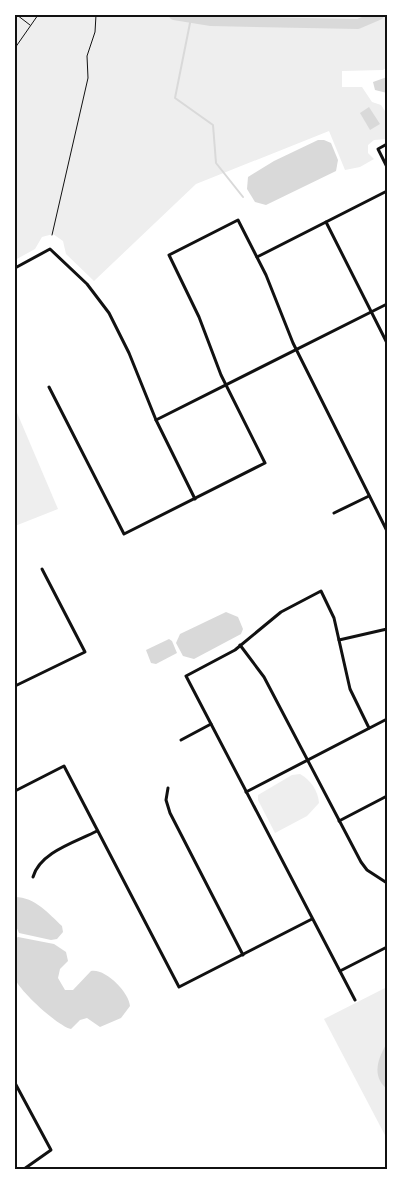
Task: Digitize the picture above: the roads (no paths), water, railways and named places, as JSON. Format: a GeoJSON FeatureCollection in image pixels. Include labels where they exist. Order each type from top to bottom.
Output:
{"type":"FeatureCollection","features":[{"type":"Feature","properties":{"kind":"street"},"geometry":{"type":"LineString","coordinates":[[387,144],[378,150],[387,167]]}},
{"type":"Feature","properties":{"kind":"street"},"geometry":{"type":"LineString","coordinates":[[257,257],[387,191]]}},
{"type":"Feature","properties":{"kind":"street"},"geometry":{"type":"LineString","coordinates":[[50,387],[124,534],[266,463],[226,385],[199,317],[169,255],[238,220],[257,257],[297,350],[387,531]]}},
{"type":"Feature","properties":{"kind":"street"},"geometry":{"type":"LineString","coordinates":[[326,222],[387,343]]}},
{"type":"Feature","properties":{"kind":"street"},"geometry":{"type":"LineString","coordinates":[[15,268],[50,249],[87,284],[109,312],[129,352],[156,420],[195,498]]}},
{"type":"Feature","properties":{"kind":"street"},"geometry":{"type":"LineString","coordinates":[[156,420],[387,304]]}},
{"type":"Feature","properties":{"kind":"street"},"geometry":{"type":"LineString","coordinates":[[334,513],[369,496]]}},
{"type":"Feature","properties":{"kind":"street"},"geometry":{"type":"LineString","coordinates":[[15,686],[85,652],[42,569]]}},
{"type":"Feature","properties":{"kind":"street"},"geometry":{"type":"LineString","coordinates":[[355,1000],[186,676],[240,645],[281,612],[322,591],[332,612],[350,689],[369,728]]}},
{"type":"Feature","properties":{"kind":"street"},"geometry":{"type":"LineString","coordinates":[[339,640],[387,629]]}},
{"type":"Feature","properties":{"kind":"street"},"geometry":{"type":"LineString","coordinates":[[240,645],[264,677],[339,821],[367,870],[387,883]]}},
{"type":"Feature","properties":{"kind":"street"},"geometry":{"type":"LineString","coordinates":[[246,792],[387,718]]}},
{"type":"Feature","properties":{"kind":"street"},"geometry":{"type":"LineString","coordinates":[[181,740],[211,724]]}},
{"type":"Feature","properties":{"kind":"street"},"geometry":{"type":"LineString","coordinates":[[15,791],[64,766],[179,987],[312,919]]}},
{"type":"Feature","properties":{"kind":"street"},"geometry":{"type":"LineString","coordinates":[[168,788],[166,800],[170,813],[243,955]]}},
{"type":"Feature","properties":{"kind":"street"},"geometry":{"type":"LineString","coordinates":[[339,821],[387,796]]}},
{"type":"Feature","properties":{"kind":"street"},"geometry":{"type":"LineString","coordinates":[[33,877],[36,869],[44,859],[97,831]]}},
{"type":"Feature","properties":{"kind":"street"},"geometry":{"type":"LineString","coordinates":[[340,971],[387,947]]}},
{"type":"Feature","properties":{"kind":"street"},"geometry":{"type":"LineString","coordinates":[[15,1083],[17,1090],[51,1150],[24,1169]]}},
{"type":"Feature","properties":{"kind":"waterway"},"geometry":{"type":"LineString","coordinates":[[174,15],[211,21],[358,24],[379,15]]}},
{"type":"Feature","properties":{"kind":"waterway"},"geometry":{"type":"LineString","coordinates":[[191,18],[175,98],[213,125],[216,163],[243,197]]}}]}
